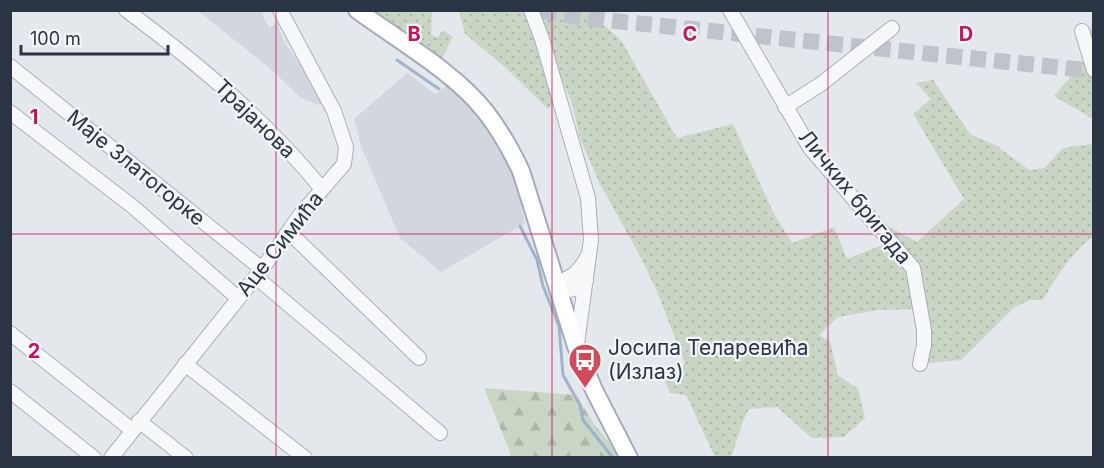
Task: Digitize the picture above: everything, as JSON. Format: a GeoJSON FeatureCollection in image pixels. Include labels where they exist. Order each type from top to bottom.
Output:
{"type":"FeatureCollection","features":[{"type":"Feature","properties":{"kind":"main road"},"geometry":{"type":"LineString","coordinates":[[357,10],[444,73],[485,110],[506,141],[521,171],[576,346],[594,390],[629,458]]}},
{"type":"Feature","properties":{"kind":"street","name":"Трајанова"},"geometry":{"type":"LineString","coordinates":[[126,10],[202,68],[300,163],[322,189]]}},
{"type":"Feature","properties":{"kind":"street","name":"Аце Симића"},"geometry":{"type":"LineString","coordinates":[[111,458],[344,164],[346,147],[334,111],[280,10]]}},
{"type":"Feature","properties":{"kind":"street"},"geometry":{"type":"LineString","coordinates":[[531,10],[542,39],[588,198],[591,225],[589,253],[576,346]]}},
{"type":"Feature","properties":{"kind":"street","name":"Личких бригада"},"geometry":{"type":"LineString","coordinates":[[730,10],[810,148],[913,268],[924,330],[920,364]]}},
{"type":"Feature","properties":{"kind":"street"},"geometry":{"type":"LineString","coordinates":[[785,107],[821,84],[892,28]]}},
{"type":"Feature","properties":{"kind":"street"},"geometry":{"type":"LineString","coordinates":[[1082,31],[1094,70]]}},
{"type":"Feature","properties":{"kind":"street","name":"Маје Златогорке"},"geometry":{"type":"LineString","coordinates":[[10,66],[259,273],[440,433]]}},
{"type":"Feature","properties":{"kind":"street"},"geometry":{"type":"LineString","coordinates":[[10,112],[132,206],[238,298]]}},
{"type":"Feature","properties":{"kind":"street"},"geometry":{"type":"LineString","coordinates":[[289,232],[419,358]]}},
{"type":"Feature","properties":{"kind":"street"},"geometry":{"type":"LineString","coordinates":[[558,285],[577,273],[589,253]]}},
{"type":"Feature","properties":{"kind":"street"},"geometry":{"type":"LineString","coordinates":[[558,285],[571,290],[586,280]]}},
{"type":"Feature","properties":{"kind":"street"},"geometry":{"type":"LineString","coordinates":[[10,333],[135,426],[186,458]]}},
{"type":"Feature","properties":{"kind":"street"},"geometry":{"type":"LineString","coordinates":[[185,364],[306,458]]}},
{"type":"Feature","properties":{"kind":"street"},"geometry":{"type":"LineString","coordinates":[[10,391],[94,458]]}},
{"type":"Feature","properties":{"kind":"shaded area"},"geometry":{"type":"Polygon","coordinates":[[[198,11],[261,11],[269,28],[277,22],[284,42],[327,102],[318,105],[300,97],[272,70],[198,11]]]}},
{"type":"Feature","properties":{"kind":"shaded area"},"geometry":{"type":"Polygon","coordinates":[[[407,73],[435,94],[450,84],[468,101],[507,161],[518,191],[525,223],[441,272],[400,238],[361,146],[354,119],[407,73]]]}},
{"type":"Feature","properties":{"kind":"green space"},"geometry":{"type":"Polygon","coordinates":[[[365,11],[432,11],[431,34],[437,38],[443,30],[453,37],[442,58],[433,58],[365,11]]]}},
{"type":"Feature","properties":{"kind":"green space"},"geometry":{"type":"Polygon","coordinates":[[[459,11],[587,11],[621,40],[677,138],[733,124],[773,212],[792,243],[834,227],[847,259],[890,242],[881,232],[890,227],[917,242],[964,199],[913,114],[931,99],[916,83],[933,80],[970,134],[997,146],[1029,170],[1044,168],[1063,148],[1093,144],[1093,236],[1065,266],[1043,300],[1030,300],[1015,307],[961,360],[920,364],[921,309],[878,310],[838,317],[819,335],[830,341],[838,375],[858,389],[865,418],[844,437],[812,438],[777,407],[749,409],[731,457],[715,457],[686,395],[670,393],[662,375],[685,364],[657,291],[600,184],[580,138],[572,103],[564,84],[548,109],[506,68],[465,34],[459,11]]]}},
{"type":"Feature","properties":{"kind":"green space"},"geometry":{"type":"Polygon","coordinates":[[[1093,13],[1093,119],[1054,96],[1087,58],[1093,13]]]}},
{"type":"Feature","properties":{"kind":"green space"},"geometry":{"type":"Polygon","coordinates":[[[484,388],[576,395],[619,457],[510,457],[484,388]]]}},
{"type":"Feature","properties":{"kind":"waterway"},"geometry":{"type":"LineString","coordinates":[[397,60],[439,89]]}},
{"type":"Feature","properties":{"kind":"waterway"},"geometry":{"type":"LineString","coordinates":[[520,226],[537,260],[543,286],[559,326],[563,375],[580,405],[583,420],[613,458]]}},
{"type":"Feature","properties":{"kind":"tunnel"},"geometry":{"type":"LineString","coordinates":[[541,10],[577,17],[1094,71]]}},
{"type":"Feature","properties":{"kind":"place","name":"Јосипа Теларевића (Излаз)"},"geometry":{"type":"Point","coordinates":[585,389]}}]}
